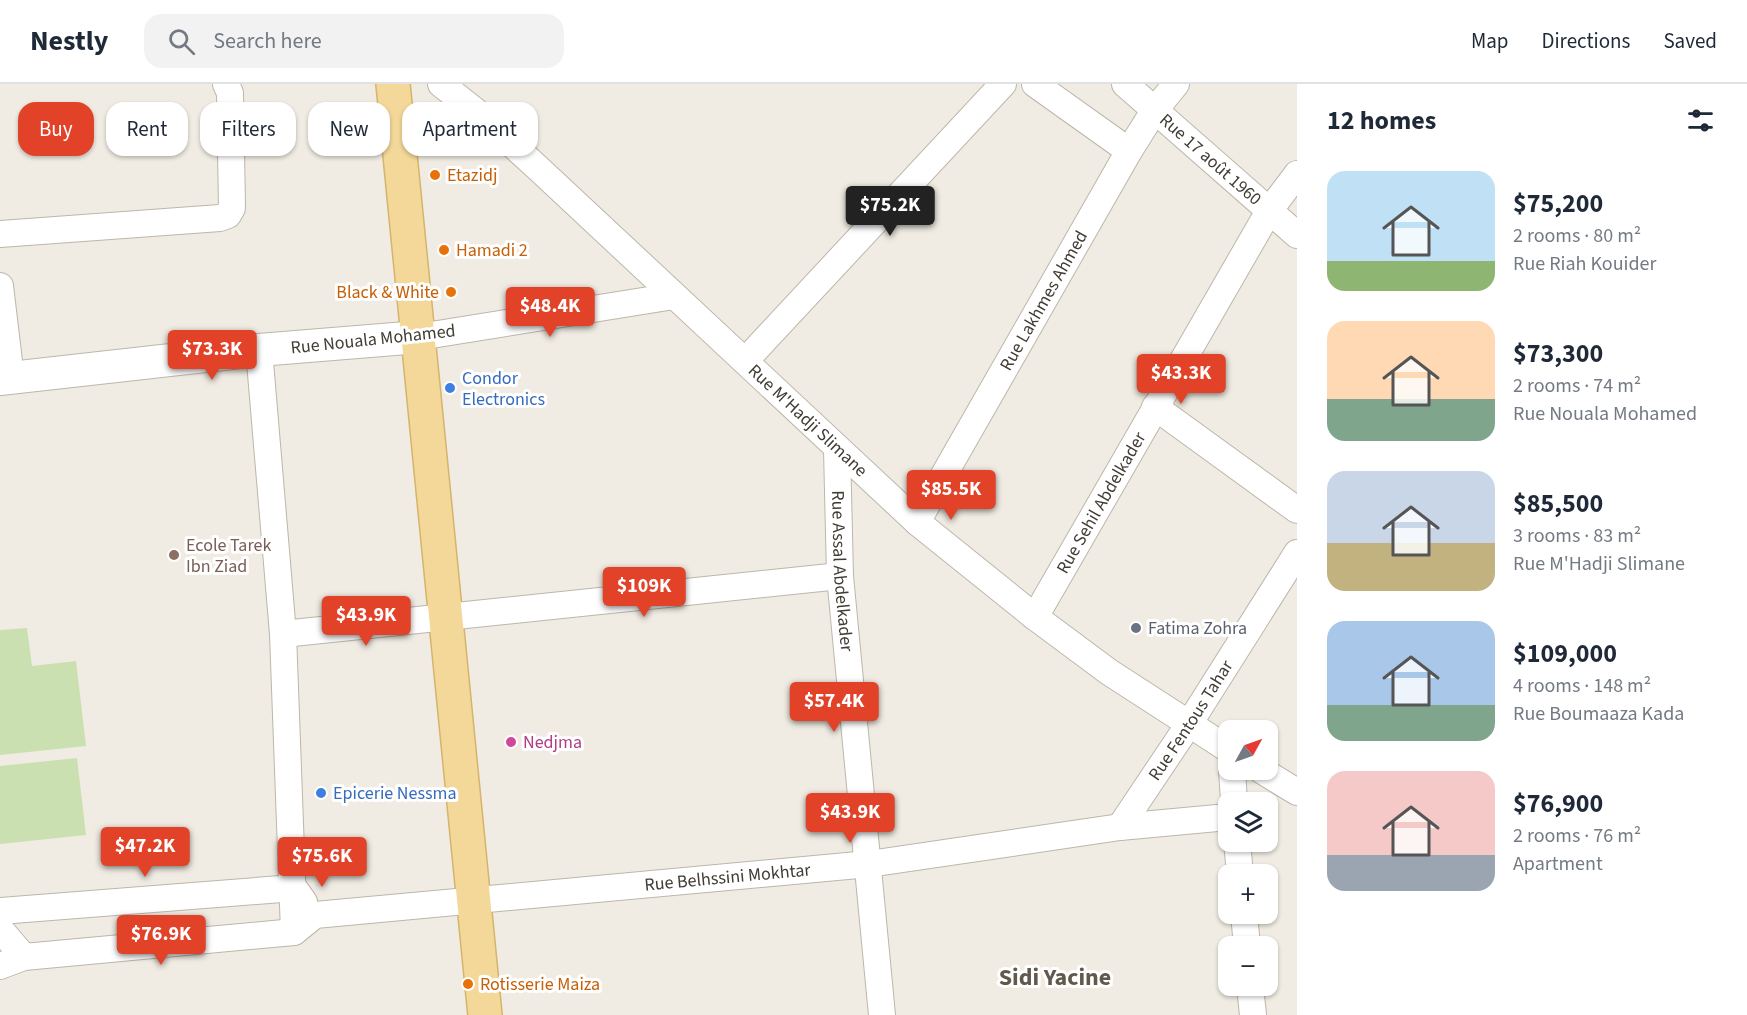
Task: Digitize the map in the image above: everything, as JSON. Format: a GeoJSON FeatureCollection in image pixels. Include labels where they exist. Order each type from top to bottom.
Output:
{"type":"FeatureCollection","features":[{"type":"Feature","properties":{"kind":"main road"},"geometry":{"type":"LineString","coordinates":[[393,84],[485,1015]]}},
{"type":"Feature","properties":{"kind":"street"},"geometry":{"type":"LineString","coordinates":[[0,234],[220,218],[228,215],[232,208],[230,93],[226,84]]}},
{"type":"Feature","properties":{"kind":"street","name":"Rue M'Hadji Slimane"},"geometry":{"type":"LineString","coordinates":[[441,84],[479,114],[917,522],[1035,617],[1108,672],[1218,743]]}},
{"type":"Feature","properties":{"kind":"street"},"geometry":{"type":"LineString","coordinates":[[745,361],[1003,84]]}},
{"type":"Feature","properties":{"kind":"street"},"geometry":{"type":"LineString","coordinates":[[1035,84],[1129,151]]}},
{"type":"Feature","properties":{"kind":"street","name":"Rue 17 août 1960"},"geometry":{"type":"LineString","coordinates":[[1125,84],[1297,235]]}},
{"type":"Feature","properties":{"kind":"street","name":"Rue Lakhmes Ahmed"},"geometry":{"type":"LineString","coordinates":[[917,522],[1129,151],[1154,111],[1176,84]]}},
{"type":"Feature","properties":{"kind":"street","name":"Rue Sehil Abdelkader"},"geometry":{"type":"LineString","coordinates":[[1035,617],[1269,211],[1297,174]]}},
{"type":"Feature","properties":{"kind":"street"},"geometry":{"type":"LineString","coordinates":[[0,286],[6,379]]}},
{"type":"Feature","properties":{"kind":"street","name":"Rue Nouala Mohamed"},"geometry":{"type":"LineString","coordinates":[[6,379],[259,350],[419,337],[674,296]]}},
{"type":"Feature","properties":{"kind":"street"},"geometry":{"type":"LineString","coordinates":[[259,350],[283,634],[294,932]]}},
{"type":"Feature","properties":{"kind":"street"},"geometry":{"type":"LineString","coordinates":[[1155,407],[1297,510]]}},
{"type":"Feature","properties":{"kind":"street","name":"Rue Assal Abdelkader"},"geometry":{"type":"LineString","coordinates":[[837,449],[840,576],[882,1015]]}},
{"type":"Feature","properties":{"kind":"street","name":"Rue Fentous Tahar"},"geometry":{"type":"LineString","coordinates":[[1120,826],[1189,724],[1297,553]]}},
{"type":"Feature","properties":{"kind":"street"},"geometry":{"type":"LineString","coordinates":[[283,634],[840,576]]}},
{"type":"Feature","properties":{"kind":"street"},"geometry":{"type":"LineString","coordinates":[[1277,780],[1297,792]]}},
{"type":"Feature","properties":{"kind":"street","name":"Rue Belhssini Mokhtar"},"geometry":{"type":"LineString","coordinates":[[315,915],[869,864],[1120,826],[1218,818]]}},
{"type":"Feature","properties":{"kind":"street"},"geometry":{"type":"LineString","coordinates":[[0,911],[294,888]]}},
{"type":"Feature","properties":{"kind":"street"},"geometry":{"type":"LineString","coordinates":[[0,966],[24,957],[294,932],[315,915],[294,888]]}},
{"type":"Feature","properties":{"kind":"street"},"geometry":{"type":"LineString","coordinates":[[0,929],[24,957]]}},
{"type":"Feature","properties":{"kind":"street"},"geometry":{"type":"LineString","coordinates":[[1251,996],[1253,1015]]}},
{"type":"Feature","properties":{"kind":"green space"},"geometry":{"type":"Polygon","coordinates":[[[27,628],[32,666],[76,661],[86,746],[0,755],[0,630],[27,628]]]}},
{"type":"Feature","properties":{"kind":"green space"},"geometry":{"type":"Polygon","coordinates":[[[77,758],[86,835],[0,844],[0,766],[77,758]]]}},
{"type":"Feature","properties":{"kind":"place","name":"Etazidj"},"geometry":{"type":"Point","coordinates":[435,175]}},
{"type":"Feature","properties":{"kind":"place","name":"Hamadi 2"},"geometry":{"type":"Point","coordinates":[444,250]}},
{"type":"Feature","properties":{"kind":"place","name":"Black & White"},"geometry":{"type":"Point","coordinates":[451,292]}},
{"type":"Feature","properties":{"kind":"place","name":"Condor Electronics"},"geometry":{"type":"Point","coordinates":[450,388]}},
{"type":"Feature","properties":{"kind":"place","name":"Ecole Tarek Ibn Ziad"},"geometry":{"type":"Point","coordinates":[174,555]}},
{"type":"Feature","properties":{"kind":"place","name":"Fatima Zohra"},"geometry":{"type":"Point","coordinates":[1136,628]}},
{"type":"Feature","properties":{"kind":"place","name":"Nedjma"},"geometry":{"type":"Point","coordinates":[511,742]}},
{"type":"Feature","properties":{"kind":"place","name":"Epicerie Nessma"},"geometry":{"type":"Point","coordinates":[321,793]}},
{"type":"Feature","properties":{"kind":"place","name":"Rotisserie Maiza"},"geometry":{"type":"Point","coordinates":[468,984]}},
{"type":"Feature","properties":{"kind":"district","name":"Sidi Yacine"},"geometry":{"type":"Point","coordinates":[1055,977]}}]}
